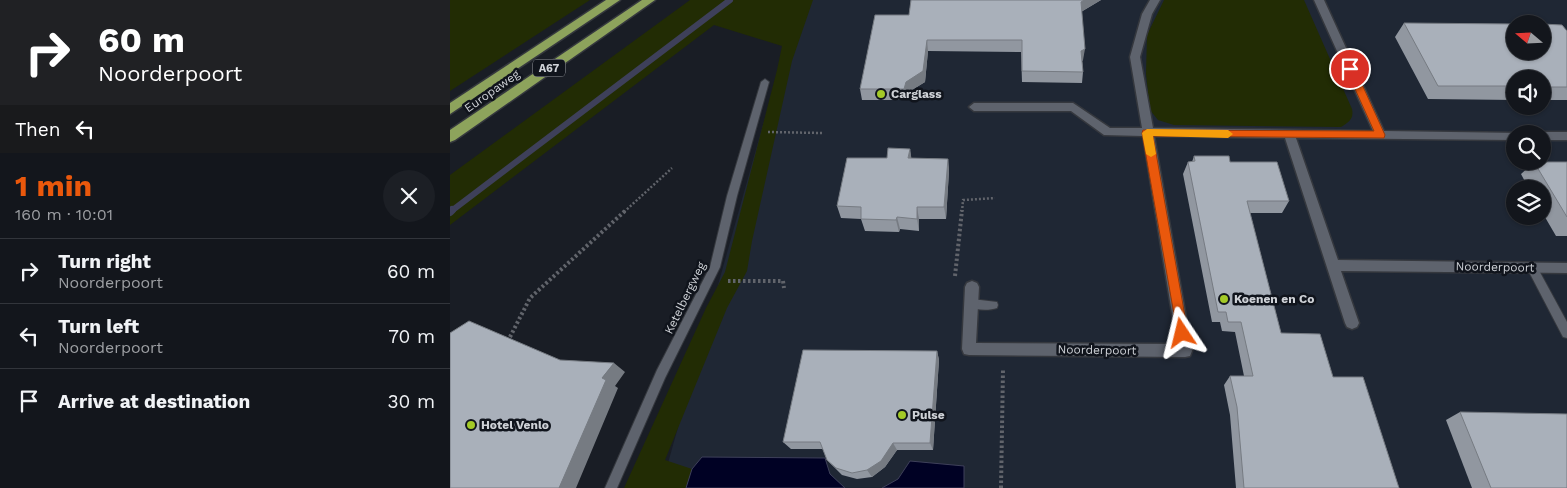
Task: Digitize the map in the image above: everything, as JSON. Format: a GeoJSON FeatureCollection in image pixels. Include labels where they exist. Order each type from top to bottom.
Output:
{"type":"FeatureCollection","features":[{"type":"Feature","properties":{"kind":"highway","name":"Europaweg"},"geometry":{"type":"LineString","coordinates":[[450,109],[614,0]]}},
{"type":"Feature","properties":{"kind":"highway","name":"Europaweg"},"geometry":{"type":"LineString","coordinates":[[450,137],[649,0]]}},
{"type":"Feature","properties":{"kind":"street","name":"Noorderpoort"},"geometry":{"type":"LineString","coordinates":[[972,287],[969,349],[1185,351],[1135,57],[1147,14],[1155,0]]}},
{"type":"Feature","properties":{"kind":"street"},"geometry":{"type":"LineString","coordinates":[[1319,0],[1380,135]]}},
{"type":"Feature","properties":{"kind":"street"},"geometry":{"type":"LineString","coordinates":[[974,107],[1073,107],[1108,132],[1506,136]]}},
{"type":"Feature","properties":{"kind":"street"},"geometry":{"type":"LineString","coordinates":[[1290,135],[1352,323]]}},
{"type":"Feature","properties":{"kind":"street"},"geometry":{"type":"LineString","coordinates":[[1551,136],[1567,136]]}},
{"type":"Feature","properties":{"kind":"street","name":"Noorderpoort"},"geometry":{"type":"LineString","coordinates":[[1333,265],[1567,268]]}},
{"type":"Feature","properties":{"kind":"lane","name":"Ketelbergweg"},"geometry":{"type":"LineString","coordinates":[[611,488],[662,374],[715,266],[765,82]]}},
{"type":"Feature","properties":{"kind":"lane"},"geometry":{"type":"LineString","coordinates":[[1532,268],[1567,333]]}},
{"type":"Feature","properties":{"kind":"lane"},"geometry":{"type":"LineString","coordinates":[[972,304],[993,304]]}},
{"type":"Feature","properties":{"kind":"path"},"geometry":{"type":"LineString","coordinates":[[750,132],[822,133]]}},
{"type":"Feature","properties":{"kind":"path"},"geometry":{"type":"LineString","coordinates":[[510,337],[530,298],[672,168]]}},
{"type":"Feature","properties":{"kind":"path"},"geometry":{"type":"LineString","coordinates":[[955,277],[963,200],[995,198]]}},
{"type":"Feature","properties":{"kind":"path"},"geometry":{"type":"LineString","coordinates":[[708,281],[783,281],[784,288]]}},
{"type":"Feature","properties":{"kind":"path"},"geometry":{"type":"LineString","coordinates":[[1001,488],[1004,349]]}},
{"type":"Feature","properties":{"kind":"shaded area"},"geometry":{"type":"Polygon","coordinates":[[[798,0],[1567,0],[1567,488],[661,488],[798,0]]]}},
{"type":"Feature","properties":{"kind":"green space"},"geometry":{"type":"Polygon","coordinates":[[[450,0],[590,0],[450,91],[450,0]]]}},
{"type":"Feature","properties":{"kind":"green space"},"geometry":{"type":"Polygon","coordinates":[[[690,0],[813,0],[792,61],[747,271],[727,308],[665,460],[692,469],[686,488],[624,488],[706,308],[725,272],[782,46],[714,25],[450,225],[450,175],[690,0]]]}},
{"type":"Feature","properties":{"kind":"green space"},"geometry":{"type":"Polygon","coordinates":[[[1164,0],[1304,0],[1352,109],[1350,120],[1341,127],[1174,125],[1158,120],[1150,110],[1146,74],[1147,35],[1164,0]]]}},
{"type":"Feature","properties":{"kind":"water"},"geometry":{"type":"Polygon","coordinates":[[[702,457],[825,458],[830,474],[845,488],[686,488],[692,469],[702,457]]]}},
{"type":"Feature","properties":{"kind":"water"},"geometry":{"type":"Polygon","coordinates":[[[910,461],[964,466],[964,488],[882,488],[898,479],[910,461]]]}},
{"type":"Feature","properties":{"kind":"building"},"geometry":{"type":"Polygon","coordinates":[[[911,0],[1084,0],[1081,2],[1085,49],[1081,51],[1083,72],[1022,71],[1022,40],[927,40],[923,71],[906,82],[904,89],[860,89],[875,15],[909,15],[911,0]]]}},
{"type":"Feature","properties":{"kind":"building"},"geometry":{"type":"Polygon","coordinates":[[[1404,23],[1506,24],[1506,60],[1551,60],[1551,24],[1562,25],[1567,31],[1567,87],[1551,87],[1551,70],[1506,70],[1506,86],[1438,86],[1404,23]]]}},
{"type":"Feature","properties":{"kind":"building"},"geometry":{"type":"Polygon","coordinates":[[[888,148],[910,149],[908,158],[948,159],[944,207],[917,207],[917,219],[897,217],[896,220],[861,219],[861,207],[837,206],[847,158],[887,158],[888,148]]]}},
{"type":"Feature","properties":{"kind":"building"},"geometry":{"type":"Polygon","coordinates":[[[1194,156],[1229,156],[1230,162],[1277,162],[1289,201],[1247,201],[1281,333],[1320,334],[1333,377],[1363,377],[1399,488],[1244,488],[1237,407],[1230,376],[1253,376],[1241,322],[1228,322],[1226,312],[1218,312],[1188,162],[1195,161],[1194,156]]]}},
{"type":"Feature","properties":{"kind":"building"},"geometry":{"type":"Polygon","coordinates":[[[1551,162],[1567,162],[1567,217],[1551,190],[1551,180],[1545,180],[1539,170],[1551,170],[1551,162]]]}},
{"type":"Feature","properties":{"kind":"building"},"geometry":{"type":"Polygon","coordinates":[[[469,321],[560,360],[614,363],[602,378],[606,380],[559,488],[450,488],[450,333],[469,321]]]}},
{"type":"Feature","properties":{"kind":"building"},"geometry":{"type":"Polygon","coordinates":[[[803,350],[937,351],[930,443],[893,443],[881,461],[867,470],[852,473],[836,468],[827,460],[820,442],[783,442],[803,350]]]}},
{"type":"Feature","properties":{"kind":"building"},"geometry":{"type":"Polygon","coordinates":[[[1460,412],[1567,414],[1567,488],[1491,488],[1460,412]]]}},
{"type":"Feature","properties":{"kind":"waterway"},"geometry":{"type":"LineString","coordinates":[[452,210],[450,212],[730,0]]}},
{"type":"Feature","properties":{"kind":"slow traffic"},"geometry":{"type":"LineString","coordinates":[[1151,154],[1147,133],[1228,134]]}},
{"type":"Feature","properties":{"kind":"place","name":"Carglass"},"geometry":{"type":"Point","coordinates":[881,94]}},
{"type":"Feature","properties":{"kind":"place","name":"Koenen en Co"},"geometry":{"type":"Point","coordinates":[1224,299]}},
{"type":"Feature","properties":{"kind":"place","name":"Pulse"},"geometry":{"type":"Point","coordinates":[902,415]}},
{"type":"Feature","properties":{"kind":"place","name":"Hotel Venlo"},"geometry":{"type":"Point","coordinates":[471,425]}},
{"type":"Feature","properties":{"kind":"route"},"geometry":{"type":"LineString","coordinates":[[1182,333],[1147,133],[1380,135],[1350,69]]}}]}
